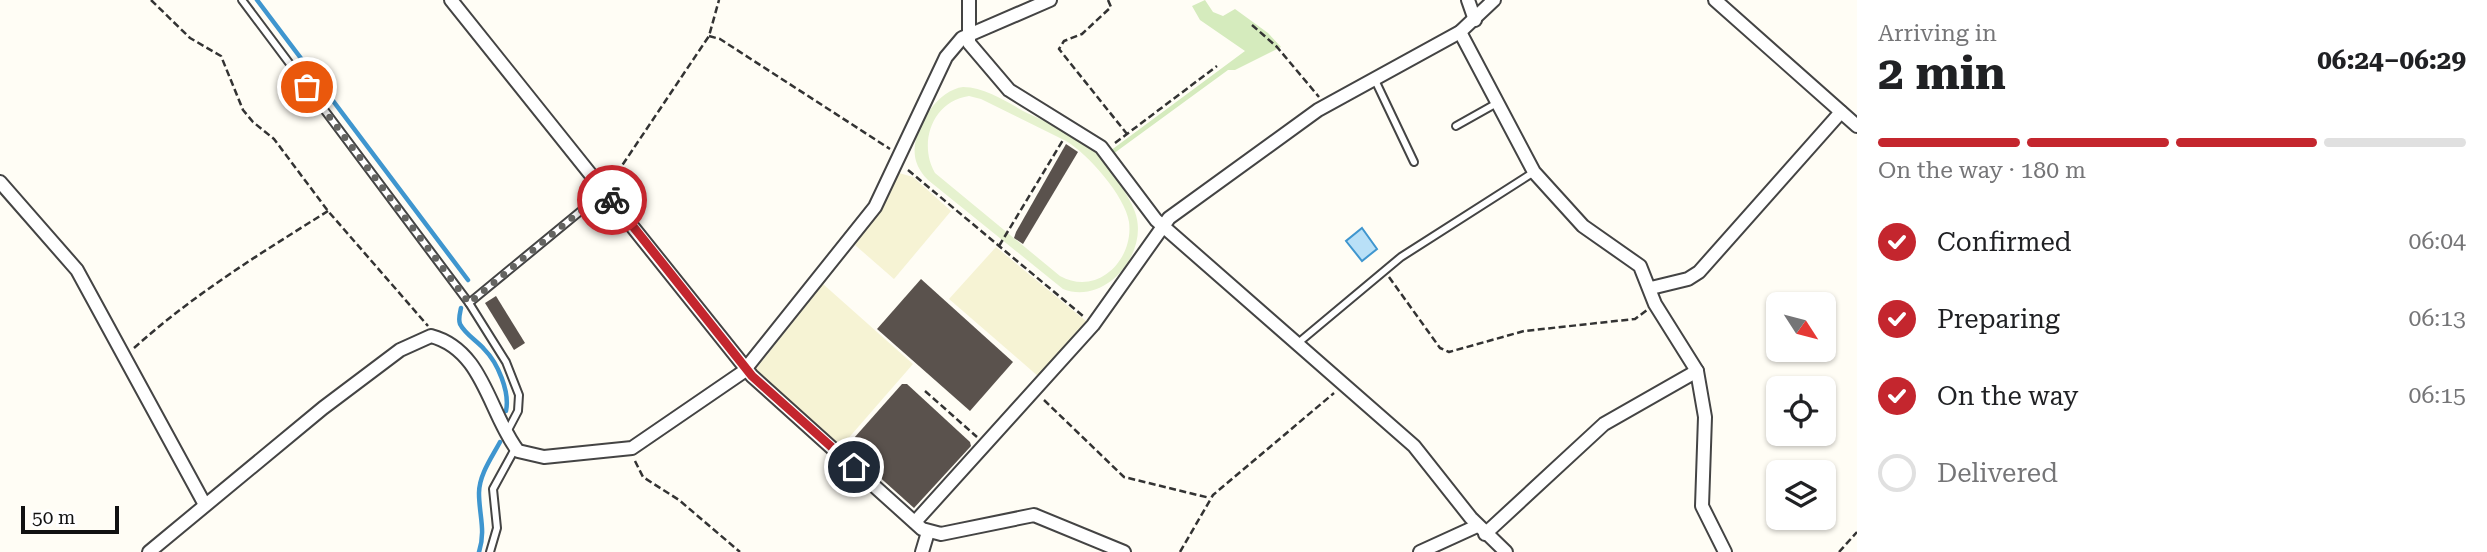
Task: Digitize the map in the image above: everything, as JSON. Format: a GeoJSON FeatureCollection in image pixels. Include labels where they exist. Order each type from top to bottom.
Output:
{"type":"FeatureCollection","features":[{"type":"Feature","properties":{"kind":"street"},"geometry":{"type":"LineString","coordinates":[[451,0],[747,368],[915,522],[928,532],[941,534],[1034,515],[1124,552]]}},
{"type":"Feature","properties":{"kind":"street"},"geometry":{"type":"LineString","coordinates":[[968,0],[967,35],[975,50],[1009,90],[1095,141],[1162,226],[1414,446],[1481,530],[1506,552]]}},
{"type":"Feature","properties":{"kind":"street"},"geometry":{"type":"LineString","coordinates":[[149,552],[204,503],[400,350],[431,335],[450,343],[474,368],[516,447],[525,453],[544,457],[632,447],[747,368],[865,222],[899,158],[946,57],[958,41],[1050,0]]}},
{"type":"Feature","properties":{"kind":"street"},"geometry":{"type":"LineString","coordinates":[[1468,0],[1475,20]]}},
{"type":"Feature","properties":{"kind":"street"},"geometry":{"type":"LineString","coordinates":[[915,522],[1093,325],[1162,226],[1325,105],[1460,32],[1494,0]]}},
{"type":"Feature","properties":{"kind":"street"},"geometry":{"type":"LineString","coordinates":[[1715,0],[1857,126]]}},
{"type":"Feature","properties":{"kind":"street"},"geometry":{"type":"LineString","coordinates":[[1460,32],[1534,172],[1583,226],[1632,258],[1651,288],[1655,304],[1697,371],[1705,417],[1702,506],[1725,552]]}},
{"type":"Feature","properties":{"kind":"street"},"geometry":{"type":"LineString","coordinates":[[1651,288],[1688,279],[1699,272],[1842,112]]}},
{"type":"Feature","properties":{"kind":"street"},"geometry":{"type":"LineString","coordinates":[[0,182],[77,270],[204,503]]}},
{"type":"Feature","properties":{"kind":"street"},"geometry":{"type":"LineString","coordinates":[[1420,552],[1481,530],[1604,424],[1697,371]]}},
{"type":"Feature","properties":{"kind":"street"},"geometry":{"type":"LineString","coordinates":[[922,552],[928,532]]}},
{"type":"Feature","properties":{"kind":"lane"},"geometry":{"type":"LineString","coordinates":[[242,0],[469,303],[506,362],[517,385],[519,411],[508,430]]}},
{"type":"Feature","properties":{"kind":"lane"},"geometry":{"type":"LineString","coordinates":[[1374,78],[1414,162]]}},
{"type":"Feature","properties":{"kind":"lane"},"geometry":{"type":"LineString","coordinates":[[1456,126],[1497,103]]}},
{"type":"Feature","properties":{"kind":"lane"},"geometry":{"type":"LineString","coordinates":[[1298,343],[1385,270],[1534,172]]}},
{"type":"Feature","properties":{"kind":"lane"},"geometry":{"type":"LineString","coordinates":[[469,303],[605,191]]}},
{"type":"Feature","properties":{"kind":"lane"},"geometry":{"type":"LineString","coordinates":[[490,552],[497,528],[493,489],[516,447]]}},
{"type":"Feature","properties":{"kind":"path"},"geometry":{"type":"LineString","coordinates":[[151,0],[190,38],[221,56],[243,110],[274,139],[328,211],[428,324],[431,335]]}},
{"type":"Feature","properties":{"kind":"path"},"geometry":{"type":"LineString","coordinates":[[605,191],[709,36],[719,0]]}},
{"type":"Feature","properties":{"kind":"path"},"geometry":{"type":"LineString","coordinates":[[1108,0],[1111,7],[1082,34],[1064,41],[1059,49],[1127,134]]}},
{"type":"Feature","properties":{"kind":"path"},"geometry":{"type":"LineString","coordinates":[[1252,25],[1278,47],[1325,105]]}},
{"type":"Feature","properties":{"kind":"path"},"geometry":{"type":"LineString","coordinates":[[709,36],[720,39],[891,150],[912,174],[1093,325]]}},
{"type":"Feature","properties":{"kind":"path"},"geometry":{"type":"LineString","coordinates":[[1104,151],[1217,66]]}},
{"type":"Feature","properties":{"kind":"path"},"geometry":{"type":"LineString","coordinates":[[999,246],[1063,140]]}},
{"type":"Feature","properties":{"kind":"path"},"geometry":{"type":"LineString","coordinates":[[124,357],[168,318],[229,273],[328,211]]}},
{"type":"Feature","properties":{"kind":"path"},"geometry":{"type":"LineString","coordinates":[[1385,270],[1440,348],[1449,352],[1524,331],[1635,319],[1655,304]]}},
{"type":"Feature","properties":{"kind":"path"},"geometry":{"type":"LineString","coordinates":[[1180,552],[1210,499],[1344,383]]}},
{"type":"Feature","properties":{"kind":"path"},"geometry":{"type":"LineString","coordinates":[[1034,390],[1124,477],[1210,499]]}},
{"type":"Feature","properties":{"kind":"path"},"geometry":{"type":"LineString","coordinates":[[925,391],[985,444]]}},
{"type":"Feature","properties":{"kind":"path"},"geometry":{"type":"LineString","coordinates":[[632,447],[637,468],[643,477],[679,500],[740,552]]}},
{"type":"Feature","properties":{"kind":"path"},"geometry":{"type":"LineString","coordinates":[[1839,552],[1857,532]]}},
{"type":"Feature","properties":{"kind":"shaded area"},"geometry":{"type":"Polygon","coordinates":[[[899,173],[913,177],[951,211],[894,279],[855,245],[881,209],[899,173]]]}},
{"type":"Feature","properties":{"kind":"shaded area"},"geometry":{"type":"Polygon","coordinates":[[[996,247],[1086,321],[1087,325],[1039,377],[949,299],[996,247]]]}},
{"type":"Feature","properties":{"kind":"shaded area"},"geometry":{"type":"Polygon","coordinates":[[[823,284],[913,364],[839,449],[755,370],[823,284]]]}},
{"type":"Feature","properties":{"kind":"green space"},"geometry":{"type":"Polygon","coordinates":[[[1205,0],[1213,12],[1223,16],[1235,9],[1268,33],[1281,47],[1235,70],[1228,70],[1113,154],[1110,151],[1245,51],[1200,20],[1192,6],[1205,0]]]}},
{"type":"Feature","properties":{"kind":"green space"},"geometry":{"type":"Polygon","coordinates":[[[972,88],[996,96],[1079,138],[1106,165],[1132,204],[1138,228],[1130,259],[1108,283],[1094,290],[1079,292],[1063,289],[924,176],[916,161],[916,138],[926,115],[943,96],[953,90],[972,88]],[[969,96],[956,100],[938,115],[932,126],[928,149],[935,173],[1060,276],[1088,282],[1111,271],[1126,249],[1129,236],[1126,212],[1113,188],[1075,147],[981,99],[969,96]]]}},
{"type":"Feature","properties":{"kind":"water"},"geometry":{"type":"Polygon","coordinates":[[[1362,228],[1377,249],[1362,261],[1346,241],[1362,228]]]}},
{"type":"Feature","properties":{"kind":"building"},"geometry":{"type":"Polygon","coordinates":[[[1066,144],[1078,152],[1023,244],[1014,238],[1016,232],[1066,144]]]}},
{"type":"Feature","properties":{"kind":"building"},"geometry":{"type":"Polygon","coordinates":[[[921,279],[1013,362],[970,411],[877,329],[921,279]]]}},
{"type":"Feature","properties":{"kind":"building"},"geometry":{"type":"Polygon","coordinates":[[[496,296],[525,343],[514,350],[485,303],[496,296]]]}},
{"type":"Feature","properties":{"kind":"building"},"geometry":{"type":"Polygon","coordinates":[[[902,384],[907,384],[970,442],[971,446],[914,508],[846,447],[902,384]]]}},
{"type":"Feature","properties":{"kind":"waterway"},"geometry":{"type":"LineString","coordinates":[[257,0],[468,280]]}},
{"type":"Feature","properties":{"kind":"waterway"},"geometry":{"type":"LineString","coordinates":[[461,308],[460,324],[489,355],[498,370],[506,395],[506,411]]}},
{"type":"Feature","properties":{"kind":"waterway"},"geometry":{"type":"LineString","coordinates":[[479,552],[482,529],[479,501],[481,480],[500,442]]}},
{"type":"Feature","properties":{"kind":"way so far"},"geometry":{"type":"LineString","coordinates":[[307,87],[469,303],[605,191],[612,200]]}},
{"type":"Feature","properties":{"kind":"route"},"geometry":{"type":"LineString","coordinates":[[612,200],[743,361],[752,376],[854,467]]}}]}
